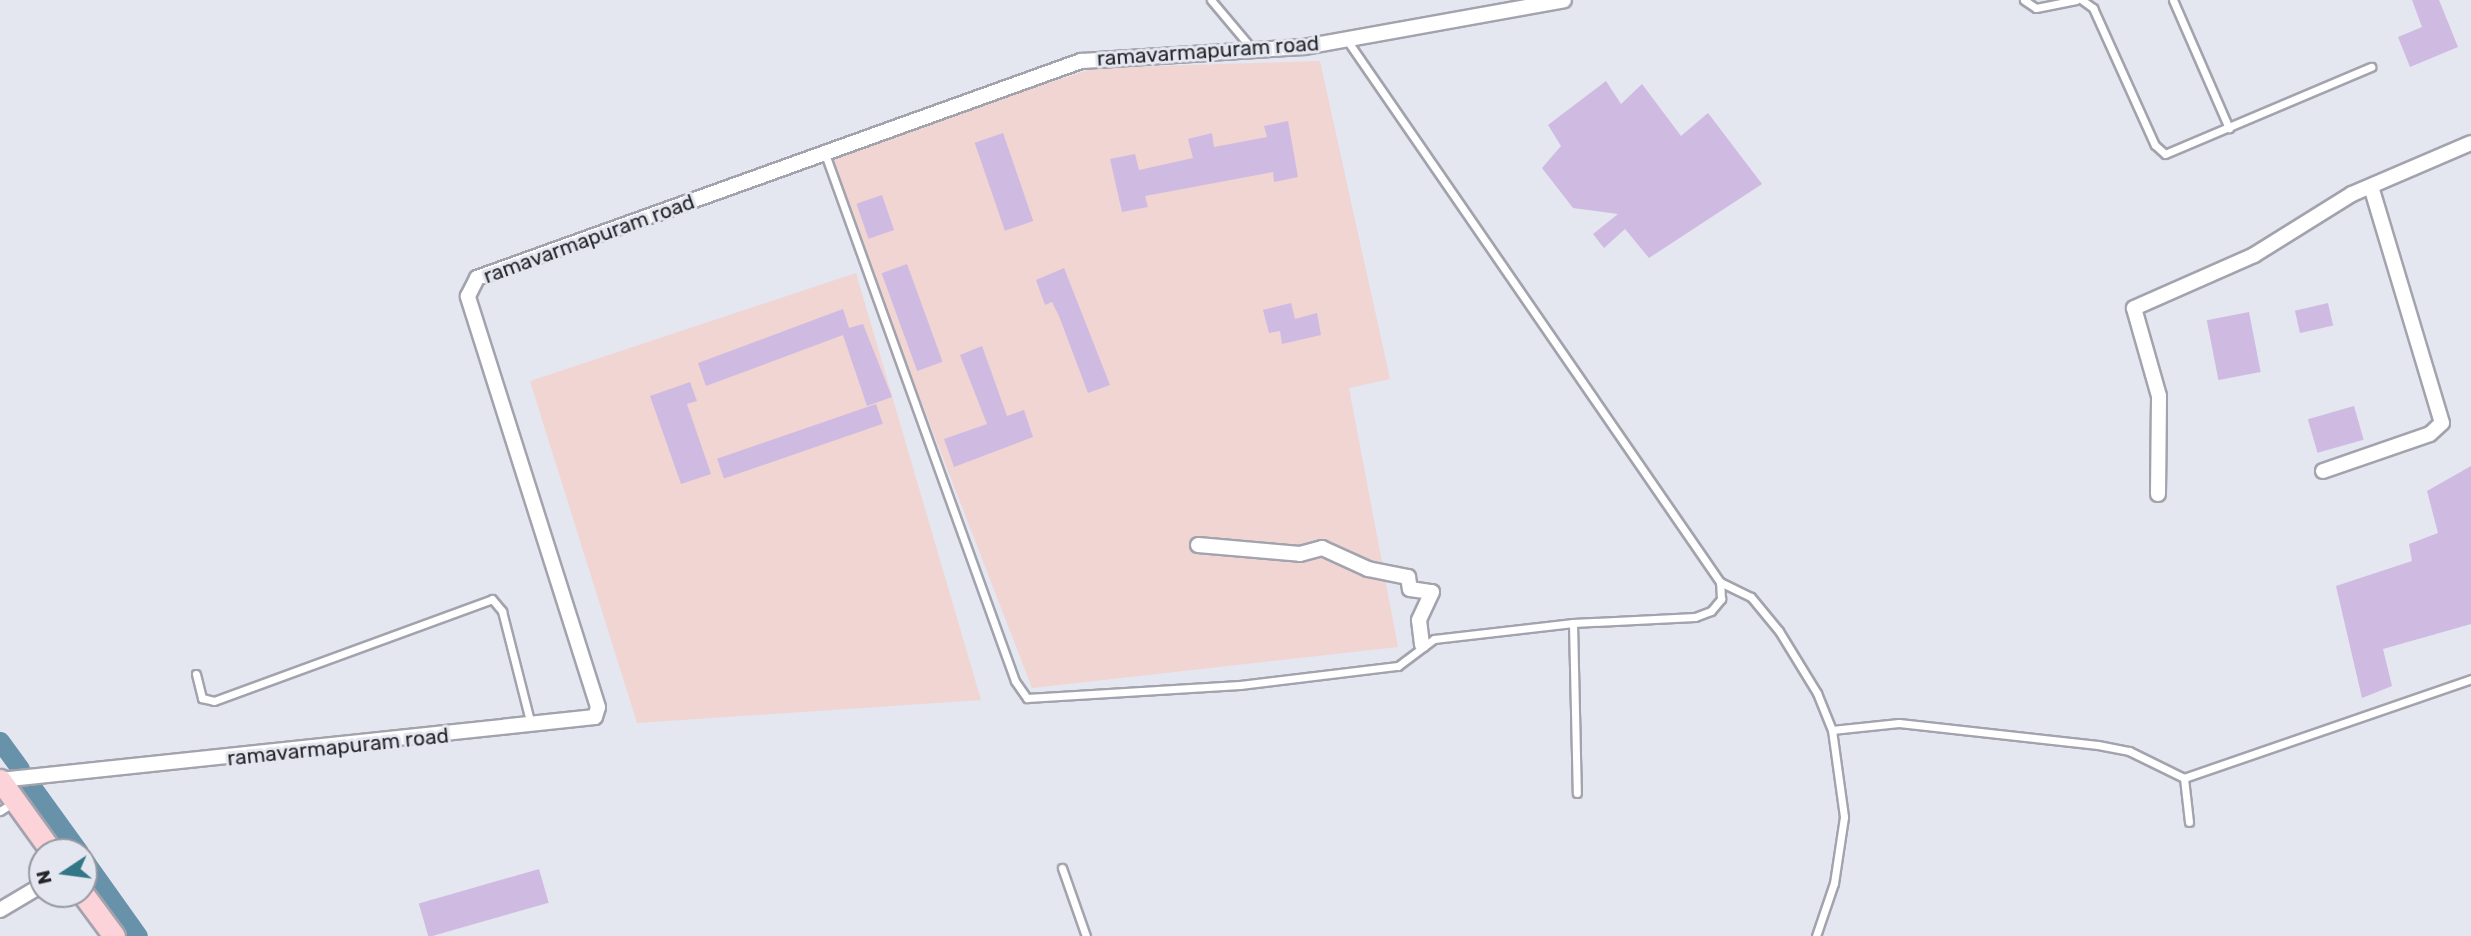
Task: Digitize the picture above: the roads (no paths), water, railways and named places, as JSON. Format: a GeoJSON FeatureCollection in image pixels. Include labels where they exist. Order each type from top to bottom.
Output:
{"type":"FeatureCollection","features":[{"type":"Feature","properties":{"kind":"street","name":"ramavarmapuram road"},"geometry":{"type":"LineString","coordinates":[[0,780],[531,726],[595,717],[597,707],[469,289],[478,278],[824,151],[1081,61],[1255,51],[1347,39],[1564,0]]}},
{"type":"Feature","properties":{"kind":"street"},"geometry":{"type":"LineString","coordinates":[[2158,494],[2159,396],[2134,308],[2254,255],[2371,186],[2471,143]]}},
{"type":"Feature","properties":{"kind":"street"},"geometry":{"type":"LineString","coordinates":[[2323,471],[2430,434],[2442,423],[2371,186]]}},
{"type":"Feature","properties":{"kind":"street"},"geometry":{"type":"LineString","coordinates":[[1198,545],[1300,554],[1322,548],[1368,569],[1408,577],[1410,589],[1432,592],[1419,620],[1422,645]]}},
{"type":"Feature","properties":{"kind":"street"},"geometry":{"type":"LineString","coordinates":[[0,780],[7,806],[38,838]]}},
{"type":"Feature","properties":{"kind":"street"},"geometry":{"type":"LineString","coordinates":[[0,910],[28,893]]}},
{"type":"Feature","properties":{"kind":"street"},"geometry":{"type":"LineString","coordinates":[[93,908],[114,936]]}},
{"type":"Feature","properties":{"kind":"lane"},"geometry":{"type":"LineString","coordinates":[[1211,0],[1255,51]]}},
{"type":"Feature","properties":{"kind":"lane"},"geometry":{"type":"LineString","coordinates":[[2024,0],[2036,8],[2076,0]]}},
{"type":"Feature","properties":{"kind":"lane"},"geometry":{"type":"LineString","coordinates":[[2082,0],[2092,8],[2160,152],[2171,153],[2371,67]]}},
{"type":"Feature","properties":{"kind":"lane"},"geometry":{"type":"LineString","coordinates":[[2173,0],[2229,128]]}},
{"type":"Feature","properties":{"kind":"lane"},"geometry":{"type":"LineString","coordinates":[[1347,39],[1720,582],[1751,597],[1779,631],[1817,693],[1832,730],[1844,817],[1835,883],[1816,936]]}},
{"type":"Feature","properties":{"kind":"lane"},"geometry":{"type":"LineString","coordinates":[[824,151],[1015,681],[1027,698],[1240,685],[1398,666],[1422,645],[1434,639],[1573,623],[1695,617],[1710,611],[1721,599],[1720,582]]}},
{"type":"Feature","properties":{"kind":"lane"},"geometry":{"type":"LineString","coordinates":[[196,674],[202,698],[214,701],[492,599],[502,611],[531,726]]}},
{"type":"Feature","properties":{"kind":"lane"},"geometry":{"type":"LineString","coordinates":[[1573,623],[1577,793]]}},
{"type":"Feature","properties":{"kind":"lane"},"geometry":{"type":"LineString","coordinates":[[1832,730],[1899,723],[2098,745],[2129,751],[2184,778],[2471,679]]}},
{"type":"Feature","properties":{"kind":"lane"},"geometry":{"type":"LineString","coordinates":[[2184,778],[2189,822]]}},
{"type":"Feature","properties":{"kind":"lane"},"geometry":{"type":"LineString","coordinates":[[1062,868],[1086,936]]}},
{"type":"Feature","properties":{"kind":"waterway"},"geometry":{"type":"LineString","coordinates":[[0,741],[20,769]]}},
{"type":"Feature","properties":{"kind":"waterway"},"geometry":{"type":"LineString","coordinates":[[30,784],[69,838]]}},
{"type":"Feature","properties":{"kind":"waterway"},"geometry":{"type":"LineString","coordinates":[[98,880],[138,936]]}}]}
